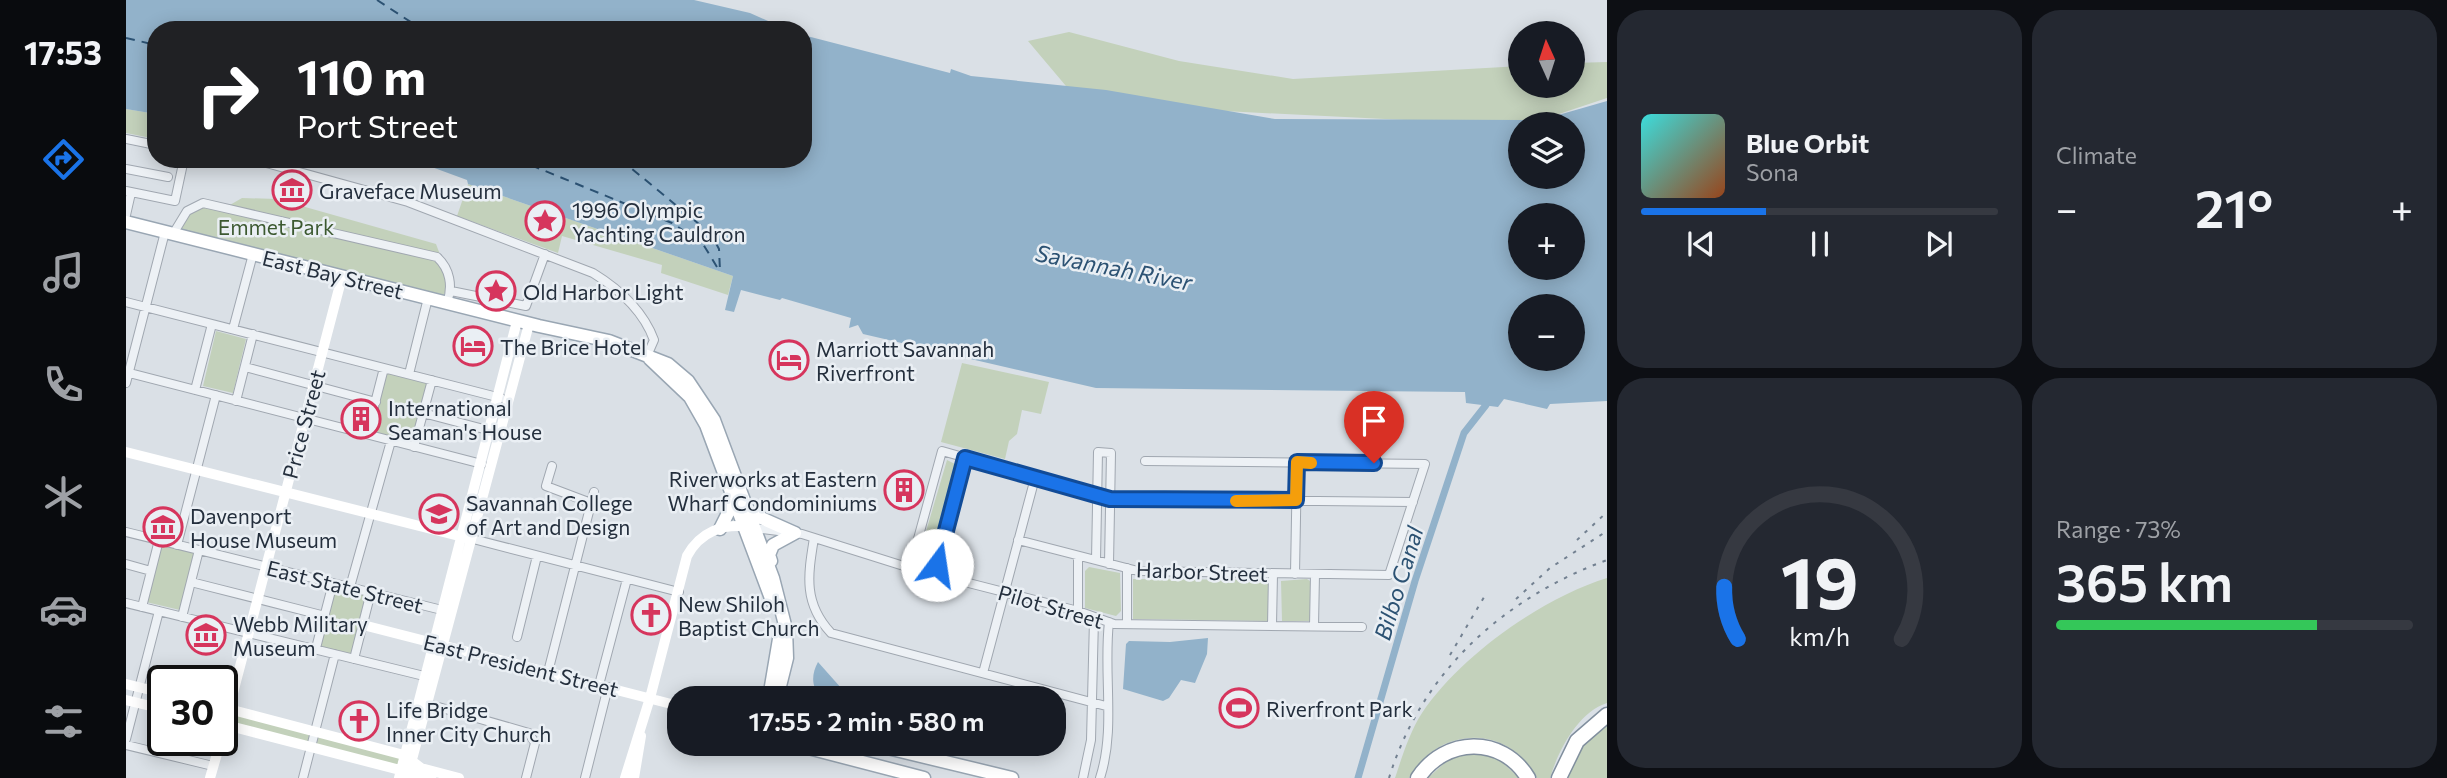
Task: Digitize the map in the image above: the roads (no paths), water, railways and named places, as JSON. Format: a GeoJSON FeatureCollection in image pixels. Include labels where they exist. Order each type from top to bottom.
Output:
{"type":"FeatureCollection","features":[{"type":"Feature","properties":{"kind":"highway"},"geometry":{"type":"LineString","coordinates":[[1559,778],[1577,741],[1607,715]]}},
{"type":"Feature","properties":{"kind":"highway"},"geometry":{"type":"LineString","coordinates":[[1418,778],[1438,756],[1455,748],[1471,745],[1500,752],[1514,762],[1528,778]]}},
{"type":"Feature","properties":{"kind":"main road","name":"East Bay Street"},"geometry":{"type":"LineString","coordinates":[[126,222],[428,298],[449,297],[528,324],[609,341],[668,364],[702,399],[714,420],[747,508],[749,527]]}},
{"type":"Feature","properties":{"kind":"main road","name":"Price Street"},"geometry":{"type":"LineString","coordinates":[[238,668],[342,276]]}},
{"type":"Feature","properties":{"kind":"main road"},"geometry":{"type":"LineString","coordinates":[[406,769],[428,704],[439,644],[503,399],[528,324]]}},
{"type":"Feature","properties":{"kind":"main road"},"geometry":{"type":"LineString","coordinates":[[647,356],[694,404],[782,605]]}},
{"type":"Feature","properties":{"kind":"main road"},"geometry":{"type":"LineString","coordinates":[[406,769],[424,676],[439,644],[442,610],[467,538],[482,464],[495,432]]}},
{"type":"Feature","properties":{"kind":"main road"},"geometry":{"type":"LineString","coordinates":[[126,452],[467,538]]}},
{"type":"Feature","properties":{"kind":"main road"},"geometry":{"type":"LineString","coordinates":[[720,529],[734,500]]}},
{"type":"Feature","properties":{"kind":"main road"},"geometry":{"type":"LineString","coordinates":[[747,508],[752,514],[795,533]]}},
{"type":"Feature","properties":{"kind":"main road"},"geometry":{"type":"LineString","coordinates":[[625,778],[650,698],[687,556],[694,544],[720,529],[749,527]]}},
{"type":"Feature","properties":{"kind":"main road"},"geometry":{"type":"LineString","coordinates":[[749,527],[778,621],[780,650],[772,686]]}},
{"type":"Feature","properties":{"kind":"main road"},"geometry":{"type":"LineString","coordinates":[[782,686],[787,658],[782,605],[770,549],[777,541],[795,533]]}},
{"type":"Feature","properties":{"kind":"main road","name":"East President Street"},"geometry":{"type":"LineString","coordinates":[[363,625],[667,703]]}},
{"type":"Feature","properties":{"kind":"main road"},"geometry":{"type":"LineString","coordinates":[[126,684],[147,689]]}},
{"type":"Feature","properties":{"kind":"main road"},"geometry":{"type":"LineString","coordinates":[[238,711],[316,732],[431,778]]}},
{"type":"Feature","properties":{"kind":"main road"},"geometry":{"type":"LineString","coordinates":[[634,778],[641,727]]}},
{"type":"Feature","properties":{"kind":"main road"},"geometry":{"type":"LineString","coordinates":[[238,731],[406,769],[426,770],[459,778]]}},
{"type":"Feature","properties":{"kind":"main road"},"geometry":{"type":"LineString","coordinates":[[839,756],[924,778]]}},
{"type":"Feature","properties":{"kind":"main road"},"geometry":{"type":"LineString","coordinates":[[921,756],[1012,778]]}},
{"type":"Feature","properties":{"kind":"street"},"geometry":{"type":"LineString","coordinates":[[126,139],[147,143]]}},
{"type":"Feature","properties":{"kind":"street"},"geometry":{"type":"LineString","coordinates":[[126,215],[129,192],[175,201],[182,168]]}},
{"type":"Feature","properties":{"kind":"street"},"geometry":{"type":"LineString","coordinates":[[287,168],[372,190],[593,273],[626,298],[653,337],[654,343],[647,356]]}},
{"type":"Feature","properties":{"kind":"street"},"geometry":{"type":"LineString","coordinates":[[126,169],[168,177]]}},
{"type":"Feature","properties":{"kind":"street"},"geometry":{"type":"LineString","coordinates":[[126,383],[169,233],[187,211],[197,205],[231,207],[438,257],[446,265],[449,297],[526,306],[545,254]]}},
{"type":"Feature","properties":{"kind":"street"},"geometry":{"type":"LineString","coordinates":[[233,329],[253,254]]}},
{"type":"Feature","properties":{"kind":"street"},"geometry":{"type":"LineString","coordinates":[[409,374],[428,298]]}},
{"type":"Feature","properties":{"kind":"street"},"geometry":{"type":"LineString","coordinates":[[126,302],[503,399]]}},
{"type":"Feature","properties":{"kind":"street"},"geometry":{"type":"LineString","coordinates":[[195,390],[212,324]]}},
{"type":"Feature","properties":{"kind":"street"},"geometry":{"type":"LineString","coordinates":[[236,401],[253,334]]}},
{"type":"Feature","properties":{"kind":"street"},"geometry":{"type":"LineString","coordinates":[[126,340],[137,343]]}},
{"type":"Feature","properties":{"kind":"street"},"geometry":{"type":"LineString","coordinates":[[245,367],[376,402]]}},
{"type":"Feature","properties":{"kind":"street"},"geometry":{"type":"LineString","coordinates":[[367,435],[384,368]]}},
{"type":"Feature","properties":{"kind":"street"},"geometry":{"type":"LineString","coordinates":[[127,372],[482,464]]}},
{"type":"Feature","properties":{"kind":"street"},"geometry":{"type":"LineString","coordinates":[[414,447],[432,380]]}},
{"type":"Feature","properties":{"kind":"street"},"geometry":{"type":"LineString","coordinates":[[177,545],[216,396]]}},
{"type":"Feature","properties":{"kind":"street"},"geometry":{"type":"LineString","coordinates":[[423,413],[495,432]]}},
{"type":"Feature","properties":{"kind":"street"},"geometry":{"type":"LineString","coordinates":[[351,587],[391,441]]}},
{"type":"Feature","properties":{"kind":"street"},"geometry":{"type":"LineString","coordinates":[[910,568],[942,451],[1110,499],[1413,502],[1425,464],[1145,461]]}},
{"type":"Feature","properties":{"kind":"street"},"geometry":{"type":"LineString","coordinates":[[1096,560],[1098,452],[1111,453],[1109,564]]}},
{"type":"Feature","properties":{"kind":"street"},"geometry":{"type":"LineString","coordinates":[[935,574],[965,458]]}},
{"type":"Feature","properties":{"kind":"street"},"geometry":{"type":"LineString","coordinates":[[1295,574],[1297,462]]}},
{"type":"Feature","properties":{"kind":"street"},"geometry":{"type":"LineString","coordinates":[[552,466],[546,486],[591,503]]}},
{"type":"Feature","properties":{"kind":"street"},"geometry":{"type":"LineString","coordinates":[[983,673],[1035,478]]}},
{"type":"Feature","properties":{"kind":"street"},"geometry":{"type":"LineString","coordinates":[[548,672],[594,492]]}},
{"type":"Feature","properties":{"kind":"street","name":"Harbor Street"},"geometry":{"type":"LineString","coordinates":[[1018,540],[1138,571],[1389,575],[1413,502]]}},
{"type":"Feature","properties":{"kind":"street","name":"Pilot Street"},"geometry":{"type":"LineString","coordinates":[[749,527],[814,538],[910,568],[1078,611],[1094,619],[1109,622],[1363,626]]}},
{"type":"Feature","properties":{"kind":"street","name":"East State Street"},"geometry":{"type":"LineString","coordinates":[[126,532],[442,610]]}},
{"type":"Feature","properties":{"kind":"street"},"geometry":{"type":"LineString","coordinates":[[467,538],[679,592]]}},
{"type":"Feature","properties":{"kind":"street"},"geometry":{"type":"LineString","coordinates":[[814,538],[809,597],[814,611],[831,633],[1106,706]]}},
{"type":"Feature","properties":{"kind":"street"},"geometry":{"type":"LineString","coordinates":[[142,607],[159,540]]}},
{"type":"Feature","properties":{"kind":"street"},"geometry":{"type":"LineString","coordinates":[[182,617],[199,550]]}},
{"type":"Feature","properties":{"kind":"street"},"geometry":{"type":"LineString","coordinates":[[517,637],[537,556]]}},
{"type":"Feature","properties":{"kind":"street"},"geometry":{"type":"LineString","coordinates":[[1078,556],[1078,611]]}},
{"type":"Feature","properties":{"kind":"street"},"geometry":{"type":"LineString","coordinates":[[126,564],[151,571]]}},
{"type":"Feature","properties":{"kind":"street"},"geometry":{"type":"LineString","coordinates":[[1127,568],[1127,624]]}},
{"type":"Feature","properties":{"kind":"street"},"geometry":{"type":"LineString","coordinates":[[1272,625],[1273,574]]}},
{"type":"Feature","properties":{"kind":"street"},"geometry":{"type":"LineString","coordinates":[[1314,626],[1315,574]]}},
{"type":"Feature","properties":{"kind":"street"},"geometry":{"type":"LineString","coordinates":[[585,778],[627,579]]}},
{"type":"Feature","properties":{"kind":"street"},"geometry":{"type":"LineString","coordinates":[[191,582],[325,616]]}},
{"type":"Feature","properties":{"kind":"street"},"geometry":{"type":"LineString","coordinates":[[316,648],[333,583]]}},
{"type":"Feature","properties":{"kind":"street"},"geometry":{"type":"LineString","coordinates":[[355,659],[371,592]]}},
{"type":"Feature","properties":{"kind":"street"},"geometry":{"type":"LineString","coordinates":[[126,603],[424,676]]}},
{"type":"Feature","properties":{"kind":"street"},"geometry":{"type":"LineString","coordinates":[[126,739],[131,701],[139,687],[159,611]]}},
{"type":"Feature","properties":{"kind":"street"},"geometry":{"type":"LineString","coordinates":[[1083,778],[1091,740],[1094,619]]}},
{"type":"Feature","properties":{"kind":"street"},"geometry":{"type":"LineString","coordinates":[[1100,778],[1108,742],[1106,706],[1109,622]]}},
{"type":"Feature","properties":{"kind":"street"},"geometry":{"type":"LineString","coordinates":[[303,778],[335,653]]}},
{"type":"Feature","properties":{"kind":"street"},"geometry":{"type":"LineString","coordinates":[[428,704],[529,733],[535,743],[526,778]]}},
{"type":"Feature","properties":{"kind":"street"},"geometry":{"type":"LineString","coordinates":[[126,744],[212,772]]}},
{"type":"Feature","properties":{"kind":"water"},"geometry":{"type":"Polygon","coordinates":[[[126,0],[694,0],[750,13],[768,21],[147,21],[147,112],[126,109],[126,0]]]}},
{"type":"Feature","properties":{"kind":"water","name":"Savannah River"},"geometry":{"type":"Polygon","coordinates":[[[812,37],[950,73],[951,69],[971,76],[1106,90],[1275,119],[1508,120],[1508,189],[1585,189],[1585,112],[1569,112],[1607,101],[1607,401],[1550,404],[1547,409],[1504,399],[1498,407],[1466,403],[1465,392],[1096,388],[863,334],[858,325],[849,328],[851,318],[782,298],[780,300],[741,290],[734,312],[725,310],[733,276],[468,184],[467,180],[434,168],[812,168],[812,37]]]}},
{"type":"Feature","properties":{"kind":"water"},"geometry":{"type":"Polygon","coordinates":[[[1208,638],[1207,654],[1195,683],[1181,680],[1169,698],[1163,701],[1123,689],[1126,644],[1129,641],[1170,642],[1208,638]]]}},
{"type":"Feature","properties":{"kind":"water"},"geometry":{"type":"Polygon","coordinates":[[[818,662],[839,686],[815,686],[814,672],[818,662]]]}},
{"type":"Feature","properties":{"kind":"waterway","name":"Bilbo Canal"},"geometry":{"type":"LineString","coordinates":[[1358,778],[1415,581],[1464,433],[1486,405]]}},
{"type":"Feature","properties":{"kind":"railway"},"geometry":{"type":"LineString","coordinates":[[1577,540],[1607,512]]}},
{"type":"Feature","properties":{"kind":"railway"},"geometry":{"type":"LineString","coordinates":[[1516,599],[1550,568],[1607,531]]}},
{"type":"Feature","properties":{"kind":"railway"},"geometry":{"type":"LineString","coordinates":[[1389,778],[1404,739],[1423,704],[1445,672],[1472,643],[1501,617],[1534,595],[1607,560]]}},
{"type":"Feature","properties":{"kind":"railway"},"geometry":{"type":"LineString","coordinates":[[1450,655],[1487,592]]}},
{"type":"Feature","properties":{"kind":"place","name":"Graveface Museum"},"geometry":{"type":"Point","coordinates":[292,190]}},
{"type":"Feature","properties":{"kind":"place","name":"1996 Olympic Yachting Cauldron"},"geometry":{"type":"Point","coordinates":[545,221]}},
{"type":"Feature","properties":{"kind":"place","name":"Old Harbor Light"},"geometry":{"type":"Point","coordinates":[496,291]}},
{"type":"Feature","properties":{"kind":"place","name":"The Brice Hotel"},"geometry":{"type":"Point","coordinates":[473,346]}},
{"type":"Feature","properties":{"kind":"place","name":"Marriott Savannah Riverfront"},"geometry":{"type":"Point","coordinates":[789,360]}},
{"type":"Feature","properties":{"kind":"place","name":"International Seaman's House"},"geometry":{"type":"Point","coordinates":[361,419]}},
{"type":"Feature","properties":{"kind":"place","name":"Riverworks at Eastern Wharf Condominiums"},"geometry":{"type":"Point","coordinates":[904,490]}},
{"type":"Feature","properties":{"kind":"place","name":"Savannah College of Art and Design"},"geometry":{"type":"Point","coordinates":[439,514]}},
{"type":"Feature","properties":{"kind":"place","name":"Davenport House Museum"},"geometry":{"type":"Point","coordinates":[163,527]}},
{"type":"Feature","properties":{"kind":"place","name":"New Shiloh Baptist Church"},"geometry":{"type":"Point","coordinates":[651,615]}},
{"type":"Feature","properties":{"kind":"place","name":"Webb Military Museum"},"geometry":{"type":"Point","coordinates":[206,635]}},
{"type":"Feature","properties":{"kind":"place","name":"Riverfront Park"},"geometry":{"type":"Point","coordinates":[1239,708]}},
{"type":"Feature","properties":{"kind":"place","name":"Life Bridge Inner City Church"},"geometry":{"type":"Point","coordinates":[359,721]}},
{"type":"Feature","properties":{"kind":"park label","name":"Emmet Park"},"geometry":{"type":"Point","coordinates":[276,226]}}]}
